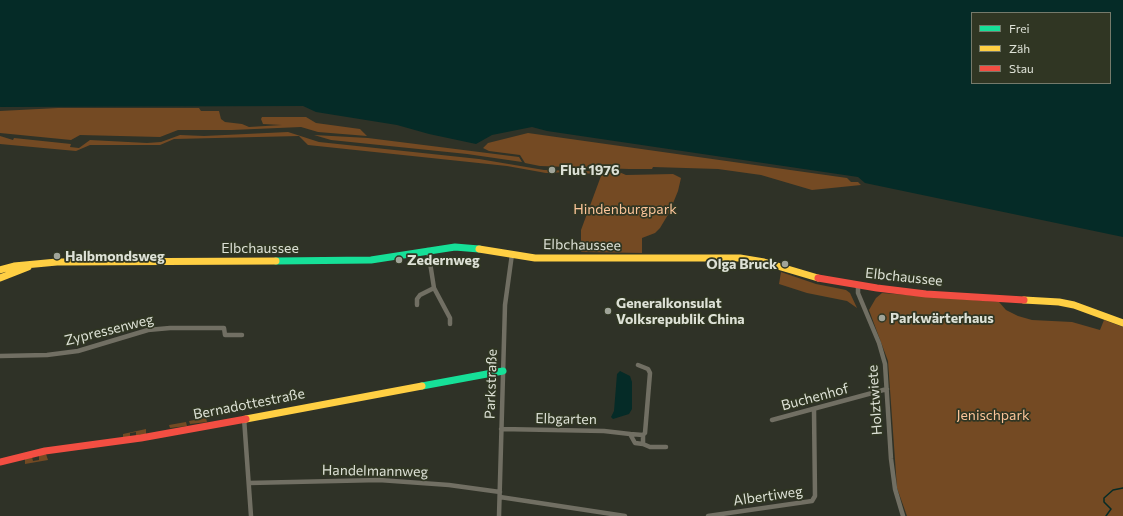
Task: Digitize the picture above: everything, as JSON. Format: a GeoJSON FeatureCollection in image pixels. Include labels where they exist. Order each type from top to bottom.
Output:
{"type":"FeatureCollection","features":[{"type":"Feature","properties":{"kind":"main road","name":"Elbchaussee"},"geometry":{"type":"LineString","coordinates":[[0,270],[35,264],[89,261],[371,260],[428,250],[468,247],[535,258],[668,260],[740,258],[764,262],[826,280],[858,285],[926,294],[1059,302],[1074,305],[1123,323]]}},
{"type":"Feature","properties":{"kind":"main road","name":"Elbchaussee"},"geometry":{"type":"LineString","coordinates":[[0,278],[35,264]]}},
{"type":"Feature","properties":{"kind":"main road","name":"Bernadottestraße"},"geometry":{"type":"LineString","coordinates":[[0,462],[45,451],[137,438],[503,371]]}},
{"type":"Feature","properties":{"kind":"street"},"geometry":{"type":"LineString","coordinates":[[428,250],[434,288],[450,318],[450,324]]}},
{"type":"Feature","properties":{"kind":"street","name":"Parkstraße"},"geometry":{"type":"LineString","coordinates":[[499,516],[506,293],[512,254]]}},
{"type":"Feature","properties":{"kind":"street","name":"Holztwiete"},"geometry":{"type":"LineString","coordinates":[[858,285],[858,293],[883,357],[887,389],[887,421],[891,459],[895,489],[903,516]]}},
{"type":"Feature","properties":{"kind":"street"},"geometry":{"type":"LineString","coordinates":[[418,305],[417,299],[420,295],[434,288]]}},
{"type":"Feature","properties":{"kind":"street","name":"Zypressenweg"},"geometry":{"type":"LineString","coordinates":[[0,356],[47,355],[78,351],[148,330],[170,328],[224,328],[225,335],[242,335]]}},
{"type":"Feature","properties":{"kind":"street"},"geometry":{"type":"LineString","coordinates":[[638,365],[648,369],[650,372],[646,432],[643,435],[643,444]]}},
{"type":"Feature","properties":{"kind":"street","name":"Buchenhof"},"geometry":{"type":"LineString","coordinates":[[772,420],[814,410],[887,389]]}},
{"type":"Feature","properties":{"kind":"street","name":"Albertiweg"},"geometry":{"type":"LineString","coordinates":[[708,516],[812,501],[816,496],[814,410]]}},
{"type":"Feature","properties":{"kind":"street"},"geometry":{"type":"LineString","coordinates":[[244,418],[251,516]]}},
{"type":"Feature","properties":{"kind":"street","name":"Elbgarten"},"geometry":{"type":"LineString","coordinates":[[501,429],[572,430],[643,435]]}},
{"type":"Feature","properties":{"kind":"street"},"geometry":{"type":"LineString","coordinates":[[630,434],[634,443],[643,444],[650,447],[666,447]]}},
{"type":"Feature","properties":{"kind":"street","name":"Handelmannweg"},"geometry":{"type":"LineString","coordinates":[[249,483],[379,480],[449,485],[500,495]]}},
{"type":"Feature","properties":{"kind":"street"},"geometry":{"type":"LineString","coordinates":[[500,495],[625,516]]}},
{"type":"Feature","properties":{"kind":"green space"},"geometry":{"type":"Polygon","coordinates":[[[58,108],[199,108],[201,111],[219,111],[221,119],[225,122],[242,124],[249,127],[282,125],[263,124],[261,119],[262,117],[306,117],[316,123],[360,129],[367,136],[318,132],[301,127],[232,130],[178,130],[160,137],[80,135],[71,140],[0,133],[0,111],[58,108]]]}},
{"type":"Feature","properties":{"kind":"green space","name":"Hindenburgpark"},"geometry":{"type":"Polygon","coordinates":[[[288,132],[319,142],[479,159],[544,170],[619,172],[626,175],[673,174],[681,178],[678,191],[669,213],[660,228],[655,233],[642,238],[642,253],[581,252],[581,230],[601,176],[595,174],[569,172],[546,173],[507,166],[308,145],[299,136],[174,139],[160,145],[90,145],[76,151],[0,144],[0,136],[13,140],[14,138],[71,144],[70,147],[79,148],[90,140],[147,143],[161,142],[180,135],[204,136],[288,132]]]}},
{"type":"Feature","properties":{"kind":"green space"},"geometry":{"type":"Polygon","coordinates":[[[528,133],[847,178],[851,182],[858,182],[861,185],[812,190],[761,175],[718,169],[653,167],[652,169],[629,169],[540,166],[525,163],[520,155],[489,151],[483,148],[488,143],[528,133]]]}},
{"type":"Feature","properties":{"kind":"green space"},"geometry":{"type":"Polygon","coordinates":[[[314,135],[368,138],[519,157],[522,162],[467,154],[331,140],[314,135]]]}},
{"type":"Feature","properties":{"kind":"green space"},"geometry":{"type":"Polygon","coordinates":[[[781,272],[816,284],[846,290],[850,293],[857,308],[847,301],[807,293],[779,284],[781,272]]]}},
{"type":"Feature","properties":{"kind":"green space","name":"Jenischpark"},"geometry":{"type":"Polygon","coordinates":[[[882,293],[999,302],[1006,310],[1018,316],[1032,320],[1072,322],[1100,330],[1104,320],[1123,327],[1123,516],[907,516],[897,488],[888,361],[869,310],[876,298],[882,293]]]}},
{"type":"Feature","properties":{"kind":"green space"},"geometry":{"type":"Polygon","coordinates":[[[206,418],[207,422],[190,424],[189,421],[206,418]]]}},
{"type":"Feature","properties":{"kind":"green space"},"geometry":{"type":"Polygon","coordinates":[[[186,422],[187,426],[170,428],[169,425],[186,422]]]}},
{"type":"Feature","properties":{"kind":"green space"},"geometry":{"type":"Polygon","coordinates":[[[146,429],[146,434],[136,436],[136,432],[130,433],[130,437],[123,437],[123,434],[146,429]]]}},
{"type":"Feature","properties":{"kind":"green space"},"geometry":{"type":"Polygon","coordinates":[[[46,454],[48,460],[25,464],[25,458],[32,457],[33,461],[39,460],[39,455],[46,454]]]}},
{"type":"Feature","properties":{"kind":"water"},"geometry":{"type":"Polygon","coordinates":[[[0,0],[1123,0],[1123,237],[865,183],[858,177],[547,131],[532,127],[492,135],[476,144],[429,134],[397,125],[316,112],[303,106],[0,107],[0,0]]]}},
{"type":"Feature","properties":{"kind":"water"},"geometry":{"type":"Polygon","coordinates":[[[620,371],[630,376],[632,382],[632,409],[629,414],[613,419],[611,417],[614,411],[617,374],[620,371]]]}},
{"type":"Feature","properties":{"kind":"waterway"},"geometry":{"type":"LineString","coordinates":[[1106,516],[1111,509],[1104,502],[1104,498],[1113,490],[1123,488]]}},
{"type":"Feature","properties":{"kind":"traffic: fast"},"geometry":{"type":"LineString","coordinates":[[276,261],[371,260],[455,247],[479,249]]}},
{"type":"Feature","properties":{"kind":"traffic: fast"},"geometry":{"type":"LineString","coordinates":[[422,386],[503,371]]}},
{"type":"Feature","properties":{"kind":"traffic: slow"},"geometry":{"type":"LineString","coordinates":[[479,249],[535,258],[740,258],[764,262],[818,278]]}},
{"type":"Feature","properties":{"kind":"traffic: slow"},"geometry":{"type":"LineString","coordinates":[[0,270],[14,266],[57,262],[276,261]]}},
{"type":"Feature","properties":{"kind":"traffic: slow"},"geometry":{"type":"LineString","coordinates":[[0,278],[28,267]]}},
{"type":"Feature","properties":{"kind":"traffic: slow"},"geometry":{"type":"LineString","coordinates":[[1024,300],[1059,302],[1074,305],[1123,323]]}},
{"type":"Feature","properties":{"kind":"traffic: slow"},"geometry":{"type":"LineString","coordinates":[[246,419],[422,386]]}},
{"type":"Feature","properties":{"kind":"traffic: jam"},"geometry":{"type":"LineString","coordinates":[[818,278],[877,288],[926,294],[1024,300]]}},
{"type":"Feature","properties":{"kind":"traffic: jam"},"geometry":{"type":"LineString","coordinates":[[0,462],[45,451],[141,438],[246,419]]}},
{"type":"Feature","properties":{"kind":"place","name":"Flut 1976"},"geometry":{"type":"Point","coordinates":[552,170]}},
{"type":"Feature","properties":{"kind":"place","name":"Halbmondsweg"},"geometry":{"type":"Point","coordinates":[57,256]}},
{"type":"Feature","properties":{"kind":"place","name":"Zedernweg"},"geometry":{"type":"Point","coordinates":[399,260]}},
{"type":"Feature","properties":{"kind":"place","name":"Olga Bruck"},"geometry":{"type":"Point","coordinates":[785,264]}},
{"type":"Feature","properties":{"kind":"place","name":"Generalkonsulat Volksrepublik China"},"geometry":{"type":"Point","coordinates":[608,311]}},
{"type":"Feature","properties":{"kind":"place","name":"Parkwärterhaus"},"geometry":{"type":"Point","coordinates":[882,318]}}]}
